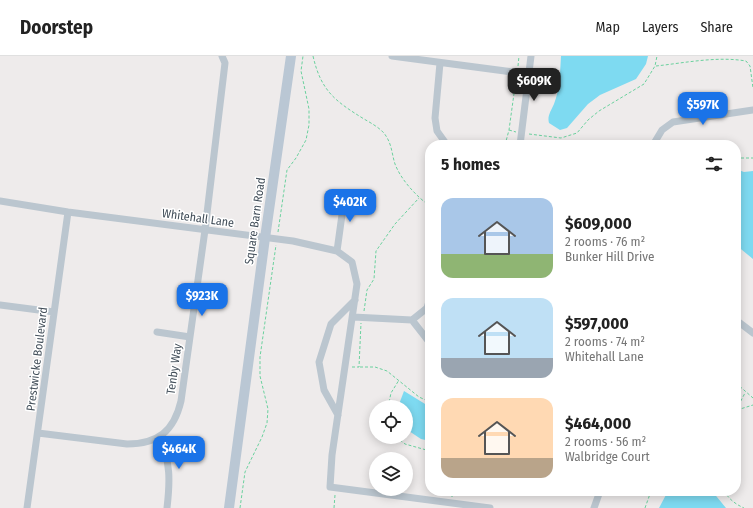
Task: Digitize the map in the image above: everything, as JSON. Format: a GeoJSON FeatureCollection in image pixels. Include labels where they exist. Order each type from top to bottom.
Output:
{"type":"FeatureCollection","features":[{"type":"Feature","properties":{"kind":"street","name":"Tenby Way"},"geometry":{"type":"LineString","coordinates":[[159,438],[171,426],[178,412],[205,230],[225,63],[222,56]]}},
{"type":"Feature","properties":{"kind":"street","name":"Square Barn Road"},"geometry":{"type":"LineString","coordinates":[[229,508],[291,56]]}},
{"type":"Feature","properties":{"kind":"street"},"geometry":{"type":"LineString","coordinates":[[392,56],[528,74]]}},
{"type":"Feature","properties":{"kind":"street"},"geometry":{"type":"LineString","coordinates":[[520,140],[530,56]]}},
{"type":"Feature","properties":{"kind":"street"},"geometry":{"type":"LineString","coordinates":[[440,63],[435,118],[437,130],[444,140]]}},
{"type":"Feature","properties":{"kind":"street"},"geometry":{"type":"LineString","coordinates":[[656,140],[662,130],[673,122],[753,110]]}},
{"type":"Feature","properties":{"kind":"street"},"geometry":{"type":"LineString","coordinates":[[337,251],[346,193]]}},
{"type":"Feature","properties":{"kind":"street","name":"Whitehall Lane"},"geometry":{"type":"LineString","coordinates":[[0,201],[68,212],[277,240],[337,251],[352,262],[357,284],[332,455],[330,487],[336,488]]}},
{"type":"Feature","properties":{"kind":"street","name":"Prestwicke Boulevard"},"geometry":{"type":"LineString","coordinates":[[27,508],[68,212]]}},
{"type":"Feature","properties":{"kind":"street"},"geometry":{"type":"LineString","coordinates":[[338,415],[324,390],[319,362],[331,324],[355,300]]}},
{"type":"Feature","properties":{"kind":"street"},"geometry":{"type":"LineString","coordinates":[[0,306],[54,312]]}},
{"type":"Feature","properties":{"kind":"street"},"geometry":{"type":"LineString","coordinates":[[352,316],[412,320],[425,310]]}},
{"type":"Feature","properties":{"kind":"street"},"geometry":{"type":"LineString","coordinates":[[412,320],[425,336]]}},
{"type":"Feature","properties":{"kind":"street"},"geometry":{"type":"LineString","coordinates":[[741,324],[753,333]]}},
{"type":"Feature","properties":{"kind":"street"},"geometry":{"type":"LineString","coordinates":[[157,332],[190,337]]}},
{"type":"Feature","properties":{"kind":"street"},"geometry":{"type":"LineString","coordinates":[[38,432],[127,444],[139,444],[159,438],[166,453],[170,476],[167,508]]}},
{"type":"Feature","properties":{"kind":"street"},"geometry":{"type":"LineString","coordinates":[[336,488],[490,508]]}},
{"type":"Feature","properties":{"kind":"street"},"geometry":{"type":"LineString","coordinates":[[594,508],[598,496]]}},
{"type":"Feature","properties":{"kind":"path"},"geometry":{"type":"LineString","coordinates":[[240,508],[245,472],[256,450],[267,422],[268,409],[260,376],[260,357],[287,170],[306,140],[309,126],[309,109],[301,71],[303,56]]}},
{"type":"Feature","properties":{"kind":"path"},"geometry":{"type":"LineString","coordinates":[[313,56],[316,70],[326,89],[340,104],[372,123],[386,134],[396,165],[419,198],[425,202]]}},
{"type":"Feature","properties":{"kind":"path"},"geometry":{"type":"LineString","coordinates":[[506,140],[519,56]]}},
{"type":"Feature","properties":{"kind":"path"},"geometry":{"type":"LineString","coordinates":[[509,130],[561,138],[577,134],[588,120],[599,111],[644,84],[655,66],[657,56]]}},
{"type":"Feature","properties":{"kind":"path"},"geometry":{"type":"LineString","coordinates":[[655,66],[713,60],[746,61],[750,66],[753,88]]}},
{"type":"Feature","properties":{"kind":"path"},"geometry":{"type":"LineString","coordinates":[[741,158],[753,158]]}},
{"type":"Feature","properties":{"kind":"path"},"geometry":{"type":"LineString","coordinates":[[359,367],[361,324],[367,290],[374,279],[376,251],[395,224],[419,198]]}},
{"type":"Feature","properties":{"kind":"path"},"geometry":{"type":"LineString","coordinates":[[345,368],[375,367],[387,371],[419,397],[425,400]]}},
{"type":"Feature","properties":{"kind":"path"},"geometry":{"type":"LineString","coordinates":[[390,400],[391,393],[399,380]]}},
{"type":"Feature","properties":{"kind":"path"},"geometry":{"type":"LineString","coordinates":[[741,388],[753,398]]}},
{"type":"Feature","properties":{"kind":"path"},"geometry":{"type":"LineString","coordinates":[[741,400],[745,392]]}},
{"type":"Feature","properties":{"kind":"path"},"geometry":{"type":"LineString","coordinates":[[741,409],[753,405]]}},
{"type":"Feature","properties":{"kind":"path"},"geometry":{"type":"LineString","coordinates":[[405,444],[425,450]]}},
{"type":"Feature","properties":{"kind":"path"},"geometry":{"type":"LineString","coordinates":[[334,508],[336,488]]}},
{"type":"Feature","properties":{"kind":"path"},"geometry":{"type":"LineString","coordinates":[[645,508],[649,496]]}},
{"type":"Feature","properties":{"kind":"path"},"geometry":{"type":"LineString","coordinates":[[727,496],[744,508]]}},
{"type":"Feature","properties":{"kind":"water"},"geometry":{"type":"Polygon","coordinates":[[[561,56],[648,56],[646,64],[636,79],[600,95],[588,104],[567,128],[560,130],[549,123],[549,118],[557,93],[561,56]]]}},
{"type":"Feature","properties":{"kind":"water"},"geometry":{"type":"Polygon","coordinates":[[[741,171],[753,171],[753,259],[741,249],[741,171]]]}},
{"type":"Feature","properties":{"kind":"water"},"geometry":{"type":"Polygon","coordinates":[[[404,391],[425,404],[425,440],[413,434],[413,400],[401,400],[404,391]]]}},
{"type":"Feature","properties":{"kind":"water"},"geometry":{"type":"Polygon","coordinates":[[[665,496],[716,496],[726,508],[659,508],[665,496]]]}}]}
